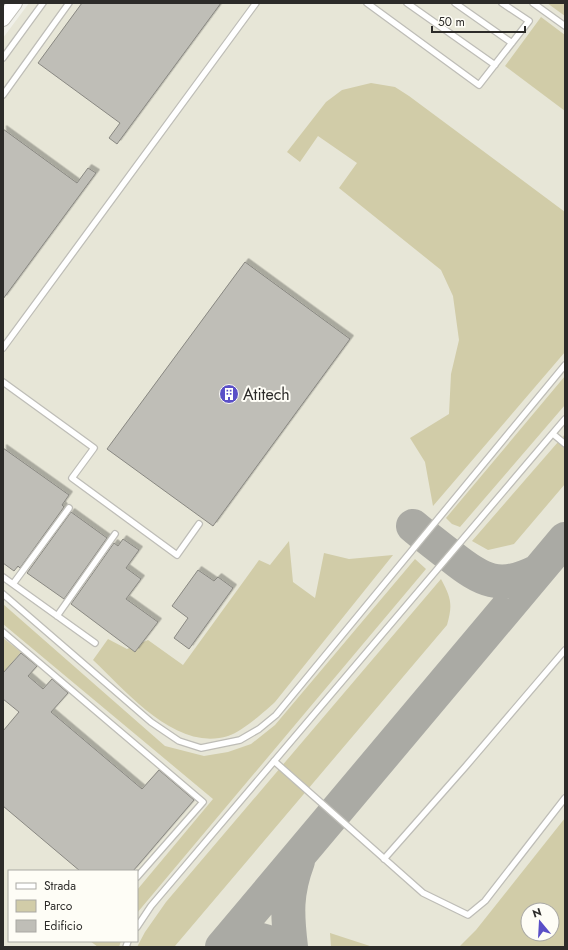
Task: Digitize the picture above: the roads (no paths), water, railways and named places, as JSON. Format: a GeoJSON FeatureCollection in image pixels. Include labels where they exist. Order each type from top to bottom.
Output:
{"type":"FeatureCollection","features":[{"type":"Feature","properties":{"kind":"street"},"geometry":{"type":"LineString","coordinates":[[3,19],[15,3]]}},
{"type":"Feature","properties":{"kind":"lane"},"geometry":{"type":"LineString","coordinates":[[3,58],[44,3]]}},
{"type":"Feature","properties":{"kind":"lane"},"geometry":{"type":"LineString","coordinates":[[3,95],[70,3]]}},
{"type":"Feature","properties":{"kind":"lane"},"geometry":{"type":"LineString","coordinates":[[3,348],[256,3]]}},
{"type":"Feature","properties":{"kind":"lane"},"geometry":{"type":"LineString","coordinates":[[367,3],[479,85],[529,21],[502,3]]}},
{"type":"Feature","properties":{"kind":"lane"},"geometry":{"type":"LineString","coordinates":[[407,3],[495,65]]}},
{"type":"Feature","properties":{"kind":"lane"},"geometry":{"type":"LineString","coordinates":[[454,3],[512,43]]}},
{"type":"Feature","properties":{"kind":"lane"},"geometry":{"type":"LineString","coordinates":[[533,3],[565,26]]}},
{"type":"Feature","properties":{"kind":"lane"},"geometry":{"type":"LineString","coordinates":[[3,594],[150,722],[180,741],[201,748],[240,740],[258,729],[276,715],[565,365]]}},
{"type":"Feature","properties":{"kind":"lane"},"geometry":{"type":"LineString","coordinates":[[3,382],[94,448],[72,478],[177,555],[199,524]]}},
{"type":"Feature","properties":{"kind":"lane"},"geometry":{"type":"LineString","coordinates":[[138,926],[151,906],[565,420]]}},
{"type":"Feature","properties":{"kind":"lane"},"geometry":{"type":"LineString","coordinates":[[553,434],[565,444]]}},
{"type":"Feature","properties":{"kind":"lane"},"geometry":{"type":"LineString","coordinates":[[13,584],[69,508]]}},
{"type":"Feature","properties":{"kind":"lane"},"geometry":{"type":"LineString","coordinates":[[57,616],[115,534]]}},
{"type":"Feature","properties":{"kind":"lane"},"geometry":{"type":"LineString","coordinates":[[3,577],[95,643]]}},
{"type":"Feature","properties":{"kind":"lane"},"geometry":{"type":"LineString","coordinates":[[3,632],[203,802],[138,876]]}},
{"type":"Feature","properties":{"kind":"lane"},"geometry":{"type":"LineString","coordinates":[[384,858],[466,766],[565,650]]}},
{"type":"Feature","properties":{"kind":"lane"},"geometry":{"type":"LineString","coordinates":[[274,761],[423,893],[468,915],[485,901],[565,798]]}},
{"type":"Feature","properties":{"kind":"place","name":"Atitech"},"geometry":{"type":"Point","coordinates":[229,394]}}]}
